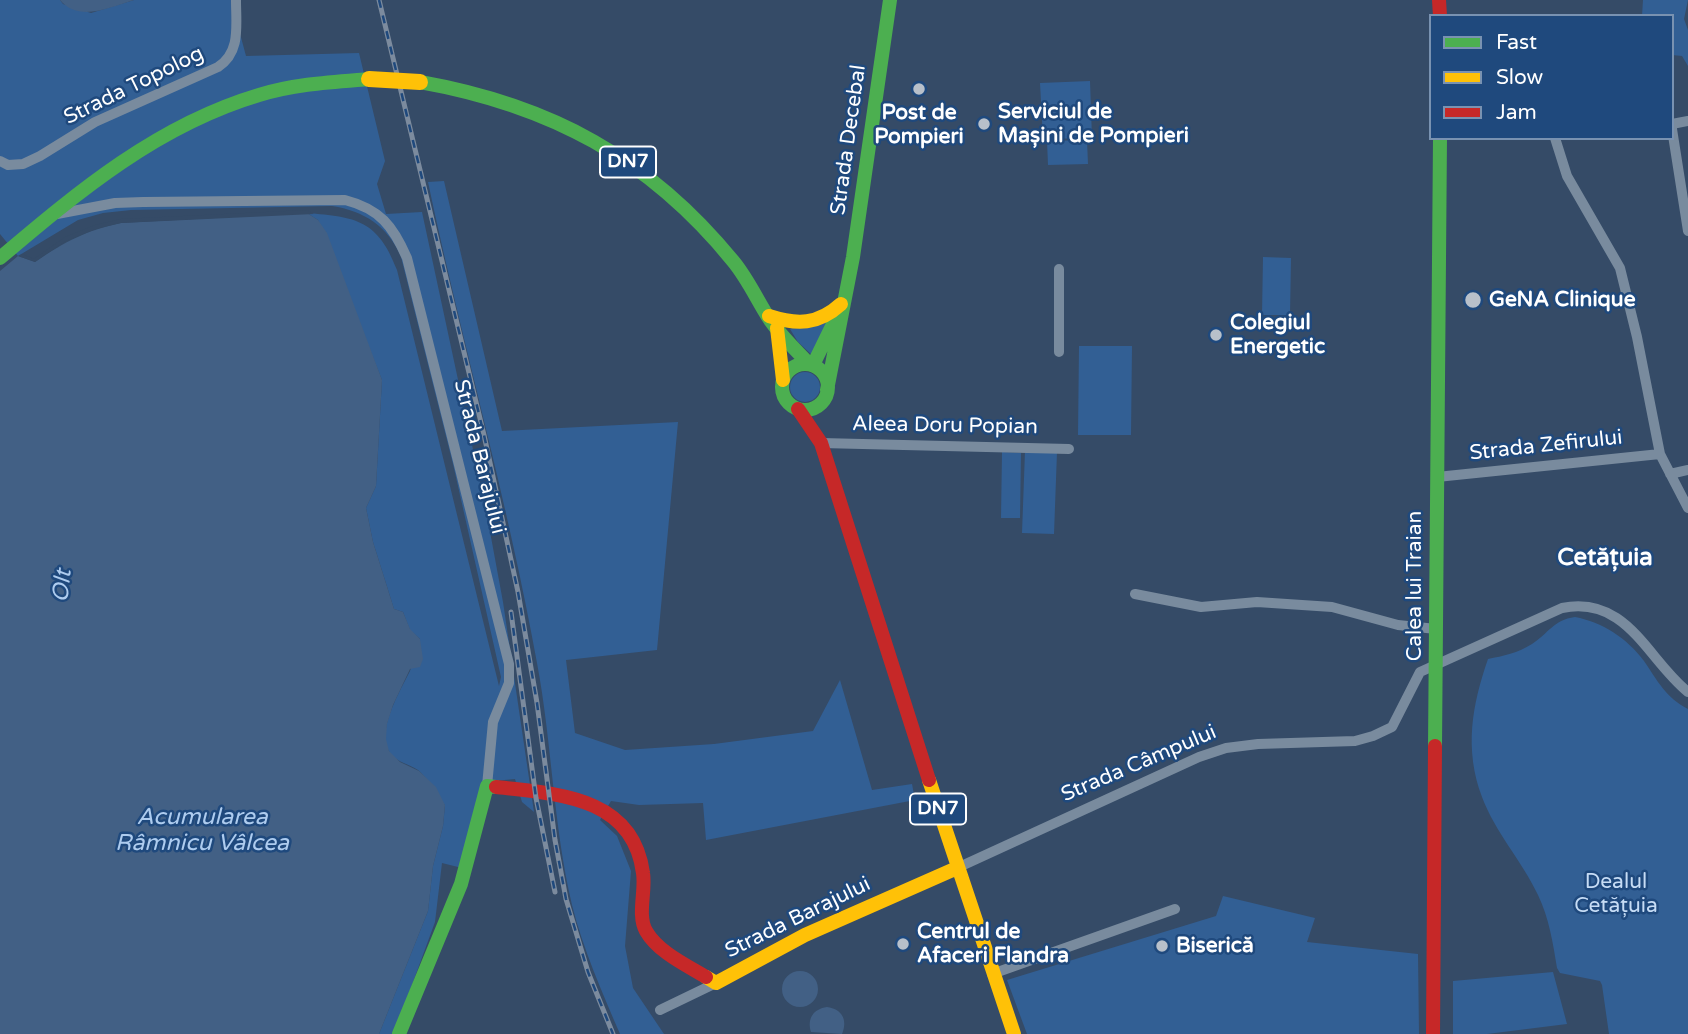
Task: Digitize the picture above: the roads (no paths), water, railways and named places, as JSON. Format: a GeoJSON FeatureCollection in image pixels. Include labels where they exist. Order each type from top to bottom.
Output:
{"type":"FeatureCollection","features":[{"type":"Feature","properties":{"kind":"main road","name":"Strada Decebal"},"geometry":{"type":"LineString","coordinates":[[826,394],[865,178],[890,0]]}},
{"type":"Feature","properties":{"kind":"main road","name":"DN7"},"geometry":{"type":"LineString","coordinates":[[0,258],[50,215],[130,154],[179,125],[242,99],[320,82],[369,79],[420,82],[466,89],[527,108],[568,126],[613,152],[663,188],[697,221],[736,265],[773,322],[811,365],[824,375],[826,394],[821,443]]}},
{"type":"Feature","properties":{"kind":"main road","name":"Calea lui Traian"},"geometry":{"type":"LineString","coordinates":[[1433,1034],[1440,140]]}},
{"type":"Feature","properties":{"kind":"main road","name":"Strada Decebal"},"geometry":{"type":"LineString","coordinates":[[811,365],[847,286]]}},
{"type":"Feature","properties":{"kind":"main road"},"geometry":{"type":"LineString","coordinates":[[773,322],[811,323],[826,317],[841,304]]}},
{"type":"Feature","properties":{"kind":"main road","name":"DN7"},"geometry":{"type":"LineString","coordinates":[[773,322],[784,396],[787,402],[798,409],[821,443],[957,868],[1014,1034]]}},
{"type":"Feature","properties":{"kind":"main road"},"geometry":{"type":"LineString","coordinates":[[783,380],[790,369],[811,365]]}},
{"type":"Feature","properties":{"kind":"main road"},"geometry":{"type":"LineString","coordinates":[[798,409],[813,408],[826,394]]}},
{"type":"Feature","properties":{"kind":"main road"},"geometry":{"type":"LineString","coordinates":[[486,786],[563,798],[603,810],[618,818],[631,836],[642,865],[645,889],[642,919],[645,931],[664,948],[716,983]]}},
{"type":"Feature","properties":{"kind":"main road","name":"Strada Barajului"},"geometry":{"type":"LineString","coordinates":[[399,1034],[461,884],[486,786]]}},
{"type":"Feature","properties":{"kind":"main road","name":"Strada Barajului"},"geometry":{"type":"LineString","coordinates":[[716,983],[804,935],[957,868]]}},
{"type":"Feature","properties":{"kind":"street","name":"Strada Topolog"},"geometry":{"type":"LineString","coordinates":[[0,161],[8,165],[23,164],[50,151],[95,122],[229,60],[234,49],[236,0]]}},
{"type":"Feature","properties":{"kind":"street"},"geometry":{"type":"LineString","coordinates":[[1674,139],[1688,231]]}},
{"type":"Feature","properties":{"kind":"street"},"geometry":{"type":"LineString","coordinates":[[1556,140],[1567,176],[1614,255],[1626,284],[1660,454],[1688,508]]}},
{"type":"Feature","properties":{"kind":"street","name":"Strada Barajului"},"geometry":{"type":"LineString","coordinates":[[50,215],[115,203],[345,200],[369,209],[393,228],[407,258],[509,664],[509,683],[494,722],[486,786]]}},
{"type":"Feature","properties":{"kind":"street"},"geometry":{"type":"LineString","coordinates":[[1059,269],[1059,352]]}},
{"type":"Feature","properties":{"kind":"street","name":"Aleea Doru Popian"},"geometry":{"type":"LineString","coordinates":[[821,443],[1069,449]]}},
{"type":"Feature","properties":{"kind":"street","name":"Strada Zefirului"},"geometry":{"type":"LineString","coordinates":[[1437,477],[1660,454]]}},
{"type":"Feature","properties":{"kind":"street"},"geometry":{"type":"LineString","coordinates":[[1670,474],[1688,470]]}},
{"type":"Feature","properties":{"kind":"street"},"geometry":{"type":"LineString","coordinates":[[1135,594],[1201,607],[1257,602],[1332,607],[1398,625],[1436,629]]}},
{"type":"Feature","properties":{"kind":"street","name":"Strada Câmpului"},"geometry":{"type":"LineString","coordinates":[[957,868],[1213,753],[1258,744],[1356,741],[1373,736],[1392,727],[1416,676],[1425,668],[1549,613],[1574,606],[1587,606],[1614,615],[1688,692]]}},
{"type":"Feature","properties":{"kind":"street"},"geometry":{"type":"LineString","coordinates":[[992,974],[1175,909]]}},
{"type":"Feature","properties":{"kind":"street","name":"Strada Barajului"},"geometry":{"type":"LineString","coordinates":[[660,1010],[716,983]]}},
{"type":"Feature","properties":{"kind":"water"},"geometry":{"type":"Polygon","coordinates":[[[60,0],[134,0],[85,12],[76,11],[60,0]]]}},
{"type":"Feature","properties":{"kind":"water","name":"Acumularea Râmnicu Vâlcea"},"geometry":{"type":"Polygon","coordinates":[[[307,213],[318,220],[327,233],[382,380],[376,486],[366,508],[373,542],[394,609],[403,612],[410,629],[420,639],[423,659],[420,667],[410,669],[393,705],[386,739],[389,751],[400,762],[419,771],[436,787],[445,805],[433,866],[428,911],[379,1034],[0,1034],[0,271],[18,256],[35,262],[76,238],[121,223],[307,213]]]}},
{"type":"Feature","properties":{"kind":"water"},"geometry":{"type":"Polygon","coordinates":[[[800,971],[812,977],[818,989],[812,1001],[800,1007],[788,1001],[782,989],[788,977],[800,971]]]}},
{"type":"Feature","properties":{"kind":"water"},"geometry":{"type":"Polygon","coordinates":[[[827,1007],[837,1010],[842,1016],[842,1034],[811,1032],[812,1015],[827,1007]]]}},
{"type":"Feature","properties":{"kind":"railway"},"geometry":{"type":"LineString","coordinates":[[379,0],[484,435],[518,592],[566,899],[588,972],[613,1034]]}},
{"type":"Feature","properties":{"kind":"railway"},"geometry":{"type":"LineString","coordinates":[[511,612],[536,798],[555,892]]}},
{"type":"Feature","properties":{"kind":"place","name":"Post de Pompieri"},"geometry":{"type":"Point","coordinates":[919,89]}},
{"type":"Feature","properties":{"kind":"place","name":"Serviciul de Mașini de Pompieri"},"geometry":{"type":"Point","coordinates":[984,124]}},
{"type":"Feature","properties":{"kind":"place","name":"GeNA Clinique"},"geometry":{"type":"Point","coordinates":[1473,300]}},
{"type":"Feature","properties":{"kind":"place","name":"Colegiul Energetic"},"geometry":{"type":"Point","coordinates":[1216,335]}},
{"type":"Feature","properties":{"kind":"place","name":"Centrul de Afaceri Flandra"},"geometry":{"type":"Point","coordinates":[903,944]}},
{"type":"Feature","properties":{"kind":"place","name":"Biserică"},"geometry":{"type":"Point","coordinates":[1162,946]}},
{"type":"Feature","properties":{"kind":"district","name":"Cetățuia"},"geometry":{"type":"Point","coordinates":[1605,559]}},
{"type":"Feature","properties":{"kind":"water label","name":"Olt"},"geometry":{"type":"Point","coordinates":[63,586]}},
{"type":"Feature","properties":{"kind":"park label","name":"Dealul Cetățuia"},"geometry":{"type":"Point","coordinates":[1616,894]}}]}
